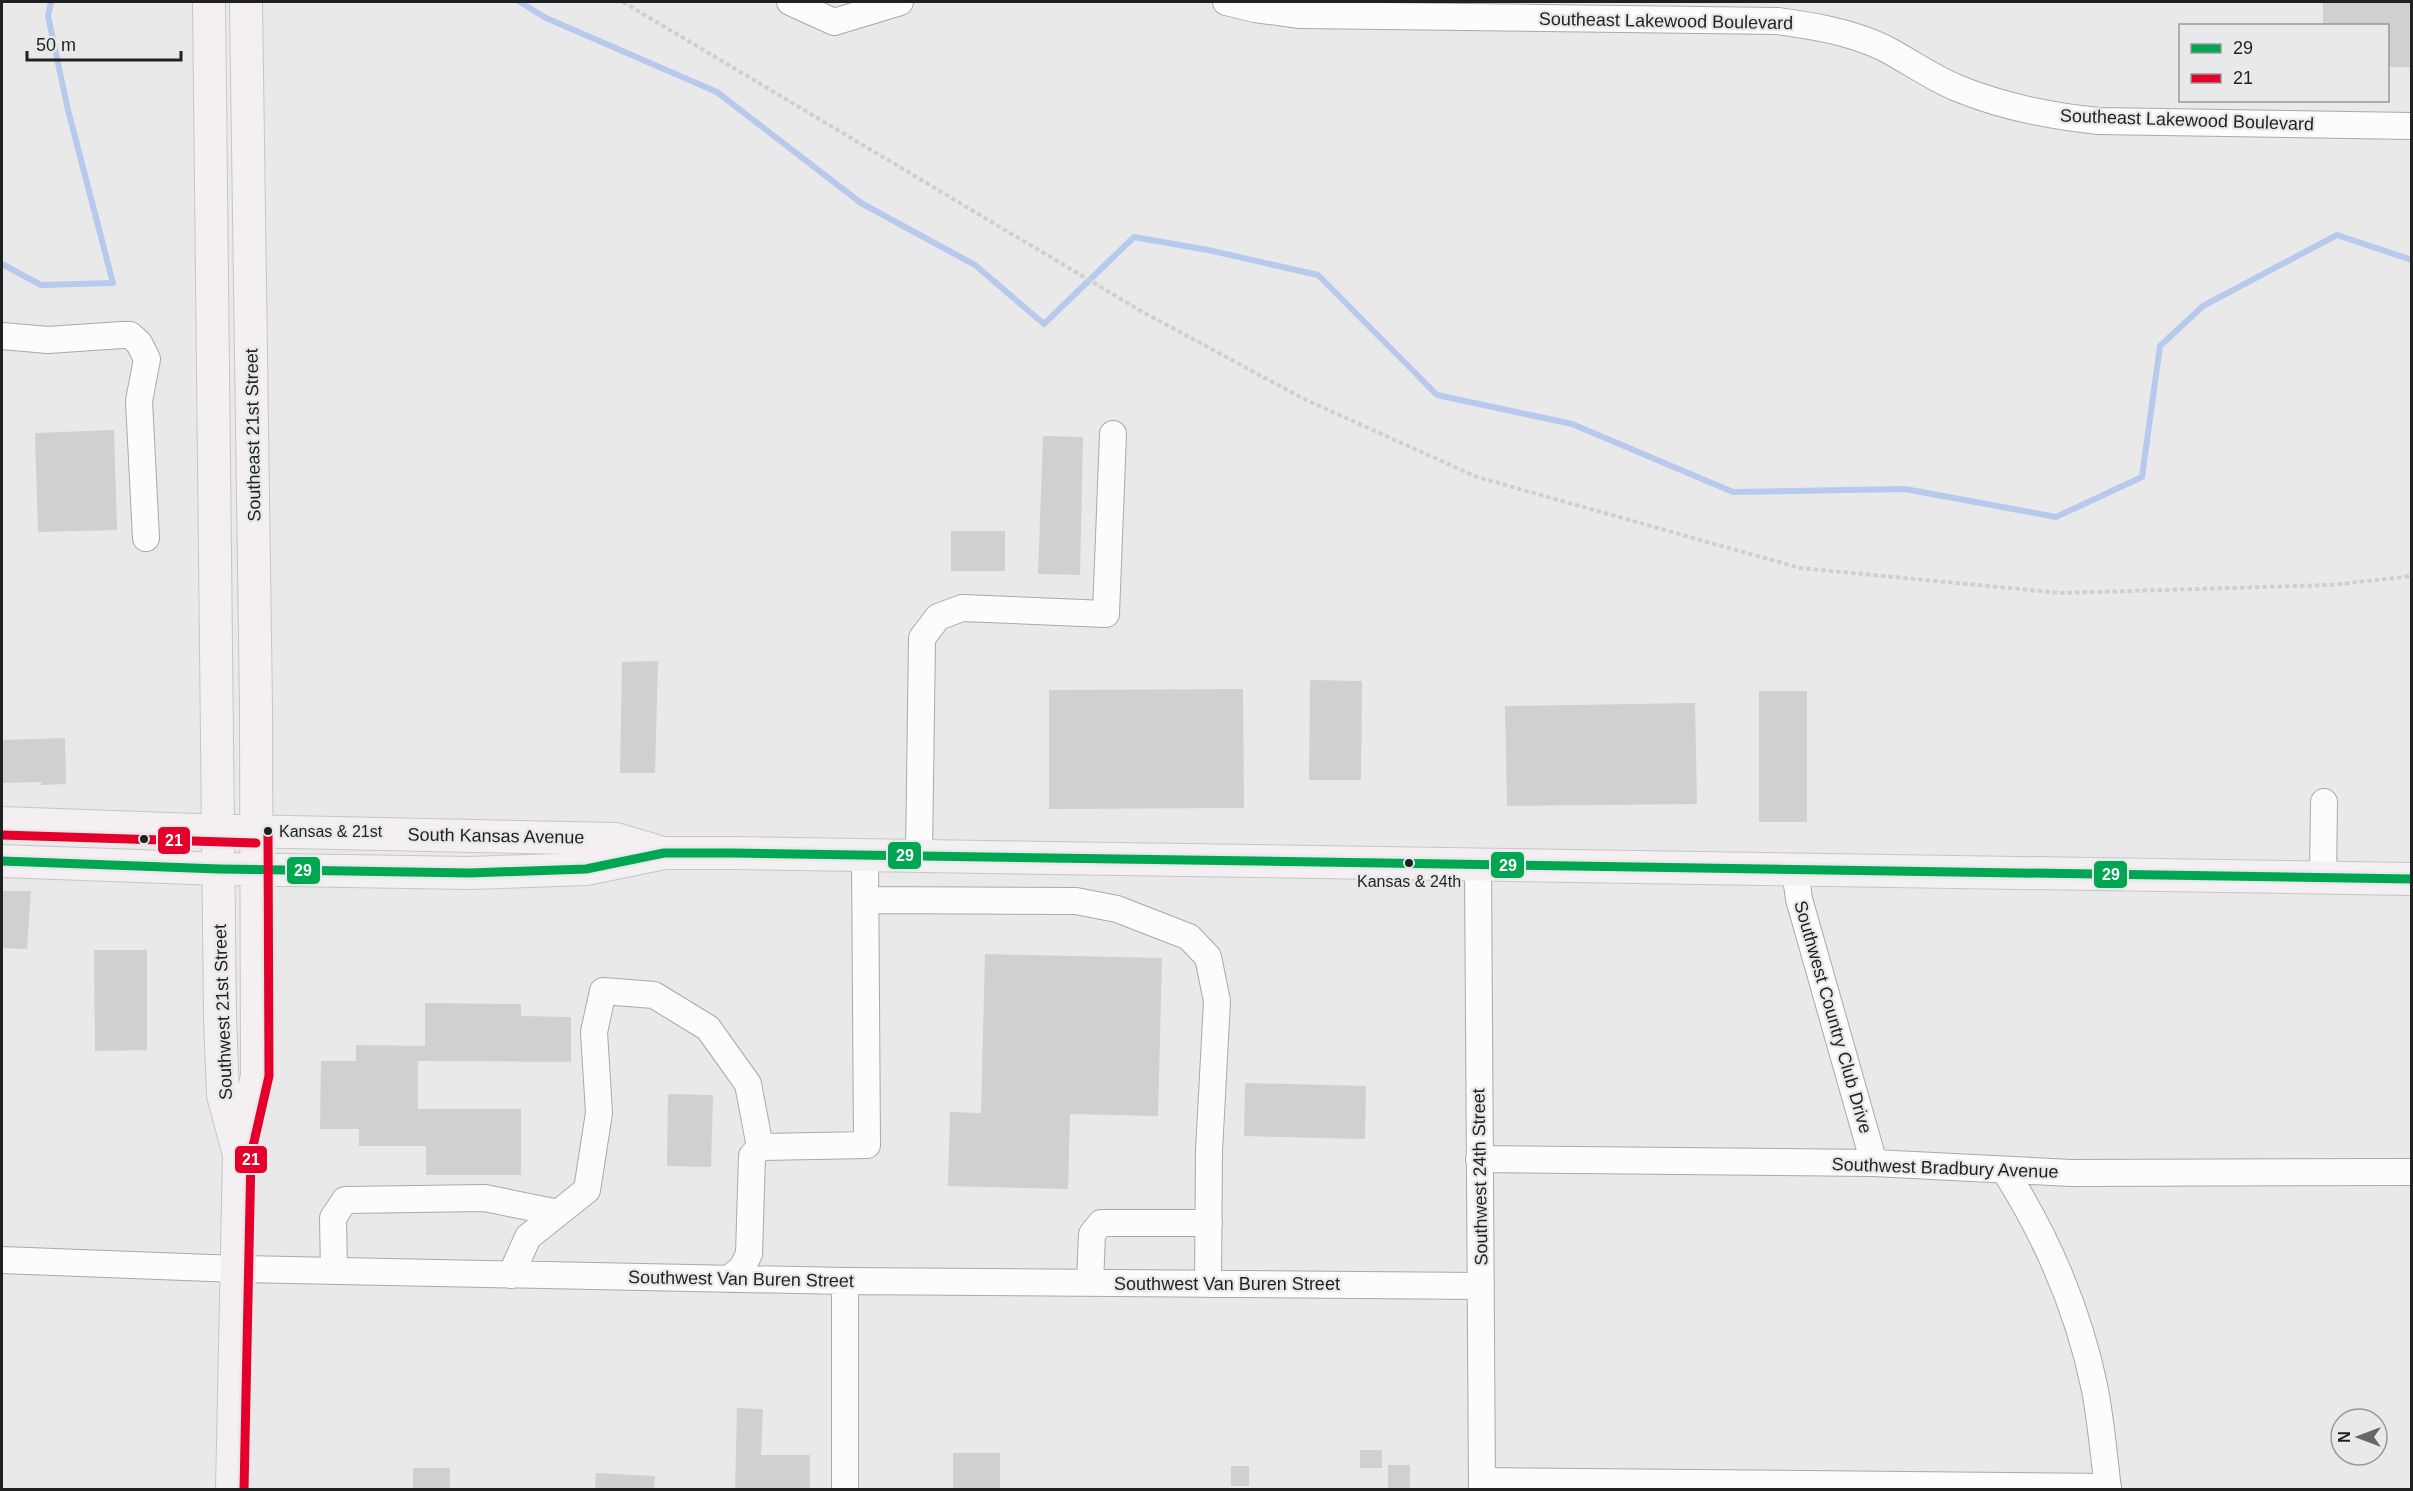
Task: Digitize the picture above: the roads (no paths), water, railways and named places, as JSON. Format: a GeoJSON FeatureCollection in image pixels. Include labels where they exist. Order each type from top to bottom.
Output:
{"type":"FeatureCollection","features":[{"type":"Feature","properties":{"kind":"main road","name":"Southeast 21st Street"},"geometry":{"type":"LineString","coordinates":[[209,2],[219,869]]}},
{"type":"Feature","properties":{"kind":"main road","name":"Southeast 21st Street"},"geometry":{"type":"LineString","coordinates":[[246,2],[253,372],[256,869]]}},
{"type":"Feature","properties":{"kind":"main road","name":"South Kansas Avenue"},"geometry":{"type":"LineString","coordinates":[[2,823],[219,831],[616,839],[664,853]]}},
{"type":"Feature","properties":{"kind":"main road","name":"South Kansas Avenue"},"geometry":{"type":"LineString","coordinates":[[2,861],[219,869],[470,873],[586,869],[664,853],[2412,879]]}},
{"type":"Feature","properties":{"kind":"main road","name":"Southwest 21st Street"},"geometry":{"type":"LineString","coordinates":[[219,869],[223,1095],[239,1154]]}},
{"type":"Feature","properties":{"kind":"main road","name":"Southwest 21st Street"},"geometry":{"type":"LineString","coordinates":[[232,1490],[239,1154],[257,1076],[256,869]]}},
{"type":"Feature","properties":{"kind":"street"},"geometry":{"type":"LineString","coordinates":[[790,2],[834,22],[900,2]]}},
{"type":"Feature","properties":{"kind":"street","name":"Southeast Lakewood Boulevard"},"geometry":{"type":"LineString","coordinates":[[1226,2],[1255,9],[1300,15],[1459,9],[1579,10],[1778,21],[1819,27],[1885,48],[1930,76],[1979,97],[2056,117],[2099,121],[2412,126]]}},
{"type":"Feature","properties":{"kind":"street"},"geometry":{"type":"LineString","coordinates":[[2,336],[48,340],[130,335],[139,343],[147,359],[140,401],[146,538]]}},
{"type":"Feature","properties":{"kind":"street"},"geometry":{"type":"LineString","coordinates":[[919,856],[922,638],[938,617],[962,608],[1106,614],[1113,434]]}},
{"type":"Feature","properties":{"kind":"street"},"geometry":{"type":"LineString","coordinates":[[2323,878],[2324,802]]}},
{"type":"Feature","properties":{"kind":"street"},"geometry":{"type":"LineString","coordinates":[[729,1279],[742,1268],[749,1254],[752,1156],[760,1147],[867,1145],[865,855]]}},
{"type":"Feature","properties":{"kind":"street","name":"Southwest 24th Street"},"geometry":{"type":"LineString","coordinates":[[1478,864],[1482,1485]]}},
{"type":"Feature","properties":{"kind":"street","name":"Southwest Country Club Drive"},"geometry":{"type":"LineString","coordinates":[[1795,870],[1799,899],[1874,1163]]}},
{"type":"Feature","properties":{"kind":"street"},"geometry":{"type":"LineString","coordinates":[[866,900],[1076,901],[1117,909],[1189,937],[1208,957],[1217,1001],[1209,1151],[1208,1284]]}},
{"type":"Feature","properties":{"kind":"street"},"geometry":{"type":"LineString","coordinates":[[511,1275],[528,1237],[587,1190],[598,1113],[594,1032],[603,991],[654,995],[708,1028],[748,1084],[760,1147]]}},
{"type":"Feature","properties":{"kind":"street","name":"Southwest Bradbury Avenue"},"geometry":{"type":"LineString","coordinates":[[1479,1159],[1874,1163],[2071,1173],[2412,1172]]}},
{"type":"Feature","properties":{"kind":"street"},"geometry":{"type":"LineString","coordinates":[[1482,1485],[2108,1488],[2095,1391],[2082,1335],[2063,1279],[2046,1242],[2005,1171]]}},
{"type":"Feature","properties":{"kind":"street"},"geometry":{"type":"LineString","coordinates":[[334,1271],[333,1218],[345,1200],[485,1198],[558,1214]]}},
{"type":"Feature","properties":{"kind":"street"},"geometry":{"type":"LineString","coordinates":[[1090,1283],[1092,1234],[1101,1223],[1209,1223]]}},
{"type":"Feature","properties":{"kind":"street","name":"Southwest Van Buren Street"},"geometry":{"type":"LineString","coordinates":[[2,1260],[237,1269],[729,1279],[1481,1286]]}},
{"type":"Feature","properties":{"kind":"street"},"geometry":{"type":"LineString","coordinates":[[845,1281],[846,1490]]}},
{"type":"Feature","properties":{"kind":"waterway"},"geometry":{"type":"LineString","coordinates":[[2,264],[41,285],[113,283],[68,110],[48,16],[51,2]]}},
{"type":"Feature","properties":{"kind":"waterway"},"geometry":{"type":"LineString","coordinates":[[520,2],[546,18],[717,92],[861,203],[975,265],[1044,324],[1134,237],[1208,250],[1318,275],[1437,395],[1572,424],[1733,492],[1905,489],[2056,517],[2142,477],[2160,346],[2203,306],[2337,235],[2412,260]]}},
{"type":"Feature","properties":{"kind":"place","name":"Kansas & 21st"},"geometry":{"type":"Point","coordinates":[268,831]}},
{"type":"Feature","properties":{"kind":"place","name":"Kansas & 24th"},"geometry":{"type":"Point","coordinates":[1409,863]}}]}
